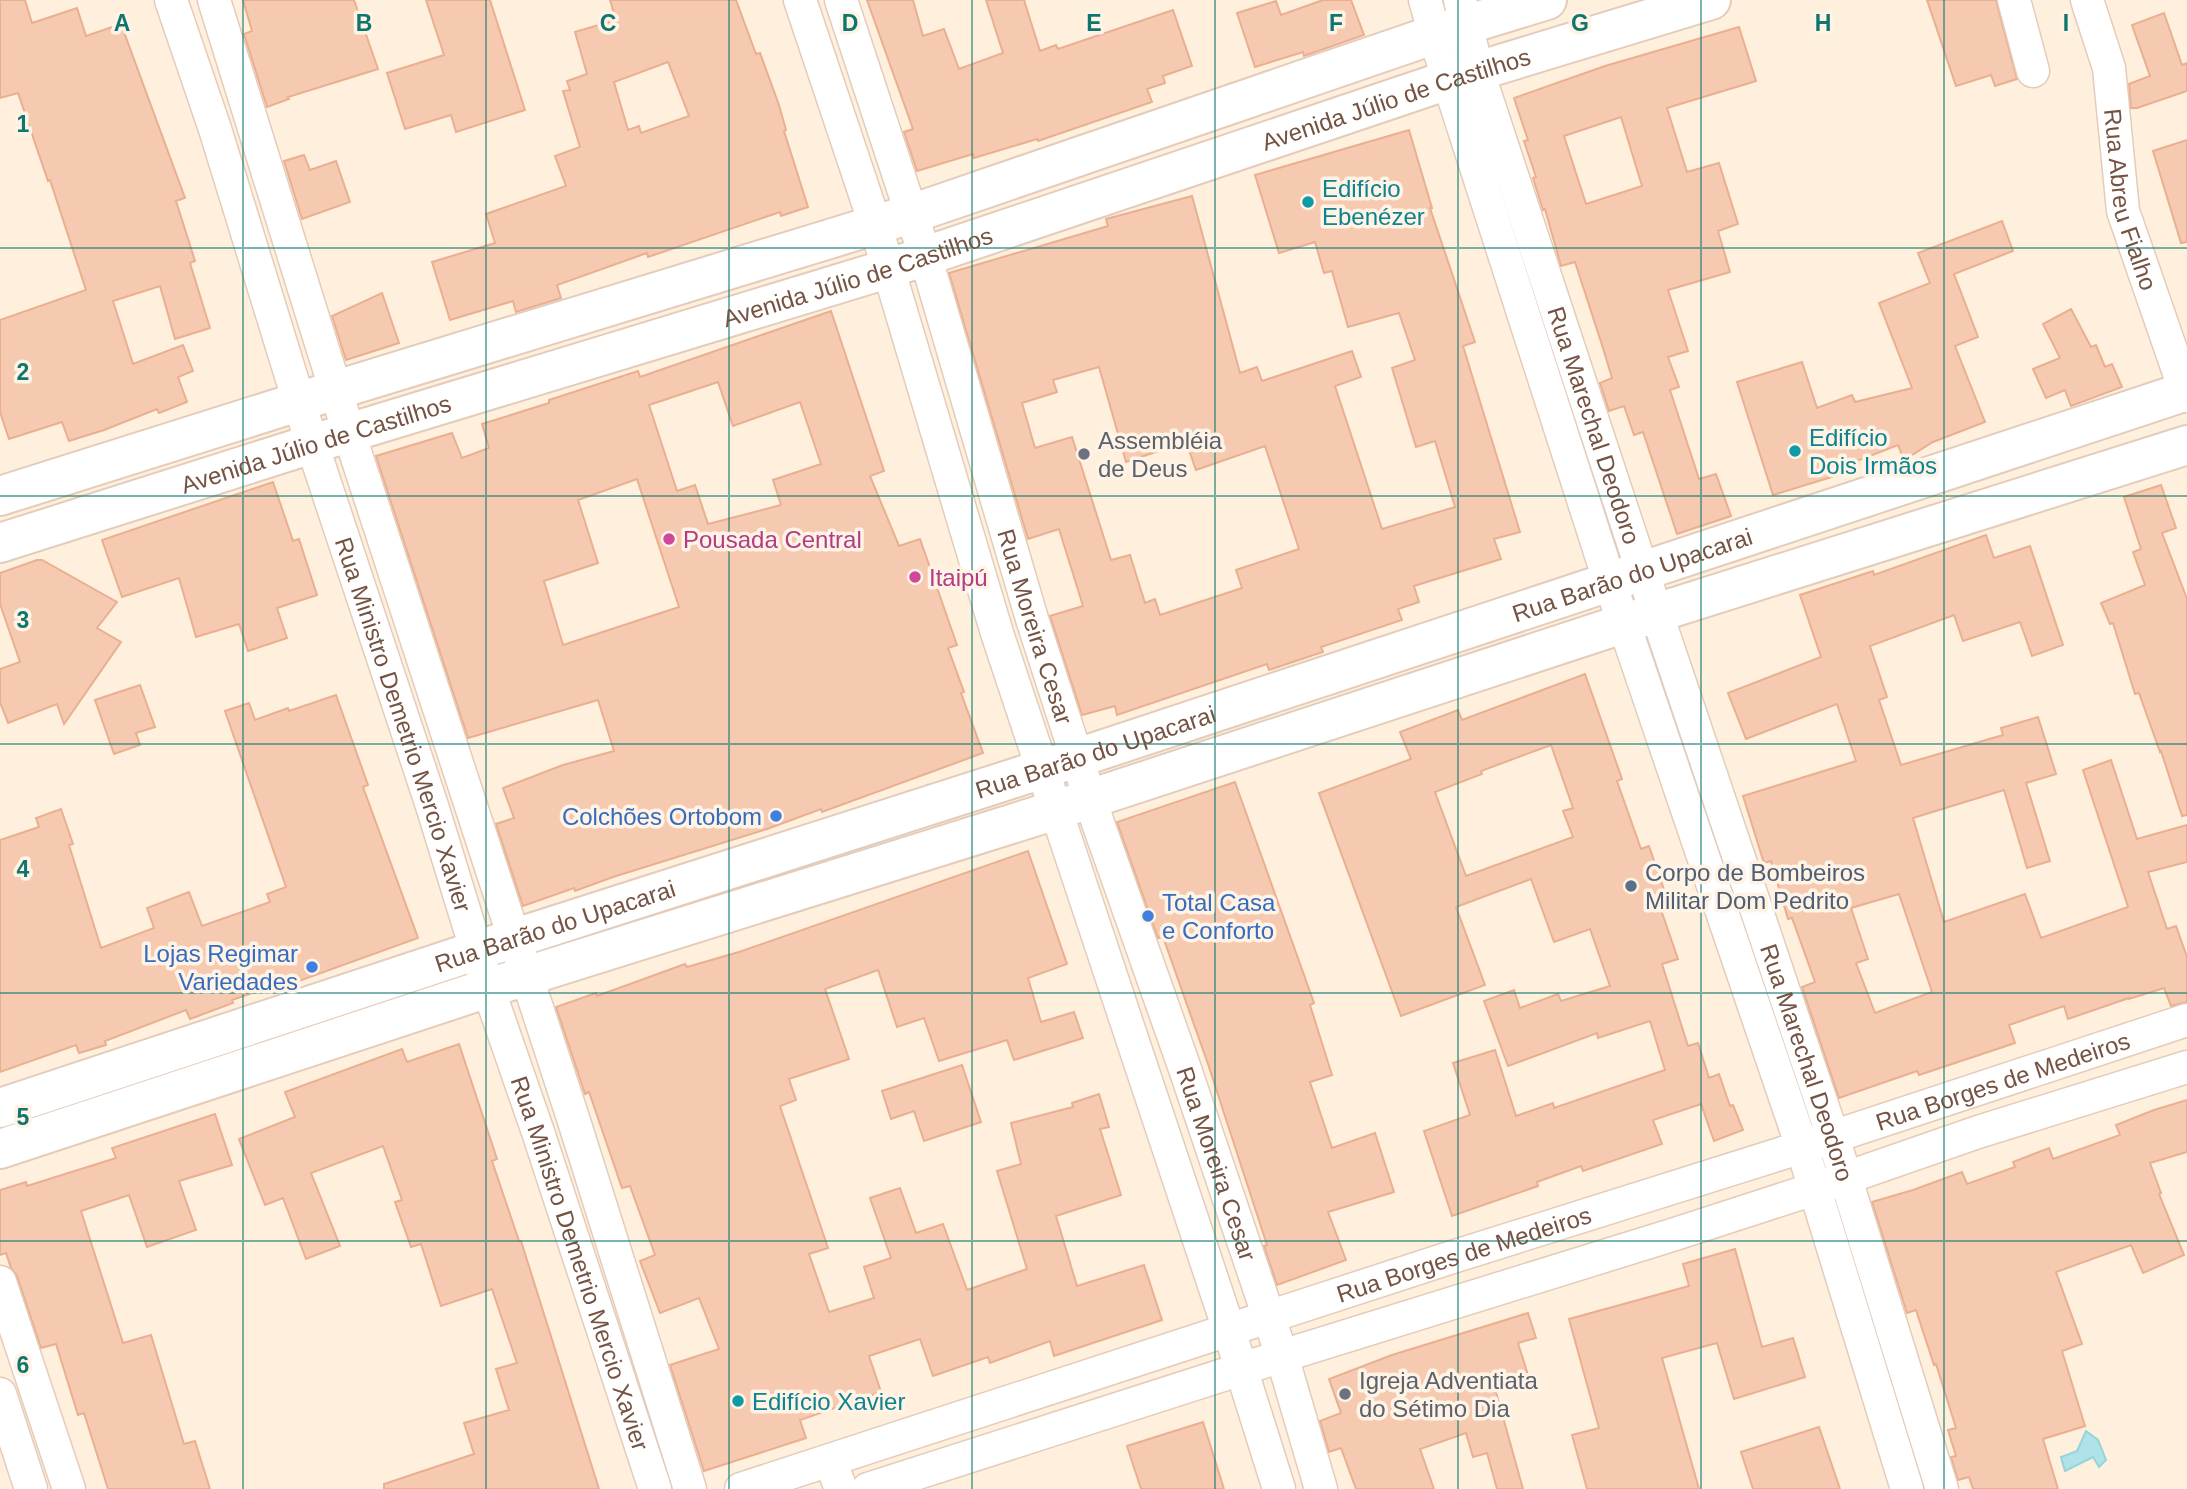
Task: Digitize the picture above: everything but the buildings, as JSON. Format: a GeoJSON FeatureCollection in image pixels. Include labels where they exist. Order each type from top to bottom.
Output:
{"type":"FeatureCollection","features":[{"type":"Feature","properties":{"kind":"street","name":"Rua Ministro Demetrio Mercio Xavier"},"geometry":{"type":"LineString","coordinates":[[171,0],[215,129],[312,444],[433,808],[488,988],[655,1489]]}},
{"type":"Feature","properties":{"kind":"street","name":"Rua Ministro Demetrio Mercio Xavier"},"geometry":{"type":"LineString","coordinates":[[214,0],[349,433],[690,1489]]}},
{"type":"Feature","properties":{"kind":"street","name":"Rua Moreira Cesar"},"geometry":{"type":"LineString","coordinates":[[800,0],[819,58],[893,219],[925,256],[1032,619],[1060,764],[1146,1079],[1230,1330],[1279,1489]]}},
{"type":"Feature","properties":{"kind":"street","name":"Rua Moreira Cesar"},"geometry":{"type":"LineString","coordinates":[[841,0],[856,45],[893,219],[887,269],[997,633],[1060,764]]}},
{"type":"Feature","properties":{"kind":"street","name":"Avenida Júlio de Castilhos"},"geometry":{"type":"LineString","coordinates":[[0,496],[893,219],[1309,78],[1447,15],[1547,0]]}},
{"type":"Feature","properties":{"kind":"street","name":"Avenida Júlio de Castilhos"},"geometry":{"type":"LineString","coordinates":[[0,543],[312,444],[887,269],[1463,76],[1711,0]]}},
{"type":"Feature","properties":{"kind":"street"},"geometry":{"type":"LineString","coordinates":[[2014,0],[2033,71]]}},
{"type":"Feature","properties":{"kind":"street","name":"Rua Abreu Fialho"},"geometry":{"type":"LineString","coordinates":[[2087,0],[2109,68],[2123,211],[2186,393]]}},
{"type":"Feature","properties":{"kind":"street","name":"Rua Marechal Deodoro"},"geometry":{"type":"LineString","coordinates":[[1447,15],[1529,330],[1640,619],[1709,872],[1802,1147],[1907,1489]]}},
{"type":"Feature","properties":{"kind":"street"},"geometry":{"type":"LineString","coordinates":[[819,58],[856,45]]}},
{"type":"Feature","properties":{"kind":"street","name":"Rua Marechal Deodoro"},"geometry":{"type":"LineString","coordinates":[[1463,76],[1560,320],[1626,577]]}},
{"type":"Feature","properties":{"kind":"street"},"geometry":{"type":"LineString","coordinates":[[1309,78],[1325,122]]}},
{"type":"Feature","properties":{"kind":"street"},"geometry":{"type":"LineString","coordinates":[[215,129],[250,119]]}},
{"type":"Feature","properties":{"kind":"street"},"geometry":{"type":"LineString","coordinates":[[1058,163],[1069,207]]}},
{"type":"Feature","properties":{"kind":"street"},"geometry":{"type":"LineString","coordinates":[[1529,330],[1560,320]]}},
{"type":"Feature","properties":{"kind":"street"},"geometry":{"type":"LineString","coordinates":[[926,398],[964,388]]}},
{"type":"Feature","properties":{"kind":"street","name":"Rua Barão do Upacarai"},"geometry":{"type":"LineString","coordinates":[[0,1108],[514,938],[1060,764],[2186,393]]}},
{"type":"Feature","properties":{"kind":"street","name":"Rua Barão do Upacarai"},"geometry":{"type":"LineString","coordinates":[[0,1149],[526,975],[1072,803],[2187,445]]}},
{"type":"Feature","properties":{"kind":"street"},"geometry":{"type":"LineString","coordinates":[[146,450],[158,493]]}},
{"type":"Feature","properties":{"kind":"street"},"geometry":{"type":"LineString","coordinates":[[1881,492],[1895,537]]}},
{"type":"Feature","properties":{"kind":"street"},"geometry":{"type":"LineString","coordinates":[[997,633],[1032,619]]}},
{"type":"Feature","properties":{"kind":"street","name":"Rua Marechal Deodoro"},"geometry":{"type":"LineString","coordinates":[[1640,619],[1740,861],[1833,1137],[1942,1489]]}},
{"type":"Feature","properties":{"kind":"street"},"geometry":{"type":"LineString","coordinates":[[433,808],[468,798]]}},
{"type":"Feature","properties":{"kind":"street","name":"Rua Moreira Cesar"},"geometry":{"type":"LineString","coordinates":[[1072,803],[1184,1066],[1282,1356],[1321,1489]]}},
{"type":"Feature","properties":{"kind":"street"},"geometry":{"type":"LineString","coordinates":[[1709,872],[1740,861]]}},
{"type":"Feature","properties":{"kind":"street","name":"Rua Borges de Medeiros"},"geometry":{"type":"LineString","coordinates":[[741,1489],[835,1475],[1098,1373],[1833,1137],[2187,1020]]}},
{"type":"Feature","properties":{"kind":"street"},"geometry":{"type":"LineString","coordinates":[[1146,1079],[1184,1066]]}},
{"type":"Feature","properties":{"kind":"street","name":"Rua Borges de Medeiros"},"geometry":{"type":"LineString","coordinates":[[867,1489],[1672,1235],[1978,1132],[2187,1067]]}},
{"type":"Feature","properties":{"kind":"street"},"geometry":{"type":"LineString","coordinates":[[1967,1093],[1978,1132]]}},
{"type":"Feature","properties":{"kind":"street"},"geometry":{"type":"LineString","coordinates":[[1662,1191],[1672,1235]]}},
{"type":"Feature","properties":{"kind":"street"},"geometry":{"type":"LineString","coordinates":[[0,1282],[69,1489]]}},
{"type":"Feature","properties":{"kind":"street"},"geometry":{"type":"LineString","coordinates":[[618,1376],[652,1367]]}},
{"type":"Feature","properties":{"kind":"street"},"geometry":{"type":"LineString","coordinates":[[1098,1373],[1110,1411]]}},
{"type":"Feature","properties":{"kind":"street"},"geometry":{"type":"LineString","coordinates":[[0,1394],[31,1489]]}},
{"type":"Feature","properties":{"kind":"street"},"geometry":{"type":"LineString","coordinates":[[1889,1429],[1922,1421]]}},
{"type":"Feature","properties":{"kind":"street"},"geometry":{"type":"LineString","coordinates":[[15,1440],[49,1431]]}},
{"type":"Feature","properties":{"kind":"water"},"geometry":{"type":"Polygon","coordinates":[[[2086,1431],[2098,1440],[2106,1460],[2099,1467],[2093,1457],[2065,1471],[2061,1457],[2077,1451],[2086,1431]]]}},
{"type":"Feature","properties":{"kind":"place","name":"Edifício Ebenézer"},"geometry":{"type":"Point","coordinates":[1308,202]}},
{"type":"Feature","properties":{"kind":"place","name":"Edifício Dois Irmãos"},"geometry":{"type":"Point","coordinates":[1795,451]}},
{"type":"Feature","properties":{"kind":"place","name":"Assembléia de Deus"},"geometry":{"type":"Point","coordinates":[1084,454]}},
{"type":"Feature","properties":{"kind":"place","name":"Pousada Central"},"geometry":{"type":"Point","coordinates":[669,539]}},
{"type":"Feature","properties":{"kind":"place","name":"Itaipú"},"geometry":{"type":"Point","coordinates":[915,577]}},
{"type":"Feature","properties":{"kind":"place","name":"Colchões Ortobom"},"geometry":{"type":"Point","coordinates":[776,816]}},
{"type":"Feature","properties":{"kind":"place","name":"Corpo de Bombeiros Militar Dom Pedrito"},"geometry":{"type":"Point","coordinates":[1631,886]}},
{"type":"Feature","properties":{"kind":"place","name":"Total Casa e Conforto"},"geometry":{"type":"Point","coordinates":[1148,916]}},
{"type":"Feature","properties":{"kind":"place","name":"Lojas Regimar Variedades"},"geometry":{"type":"Point","coordinates":[312,967]}},
{"type":"Feature","properties":{"kind":"place","name":"Igreja Adventiata do Sétimo Dia"},"geometry":{"type":"Point","coordinates":[1345,1394]}},
{"type":"Feature","properties":{"kind":"place","name":"Edifício Xavier"},"geometry":{"type":"Point","coordinates":[738,1401]}}]}
